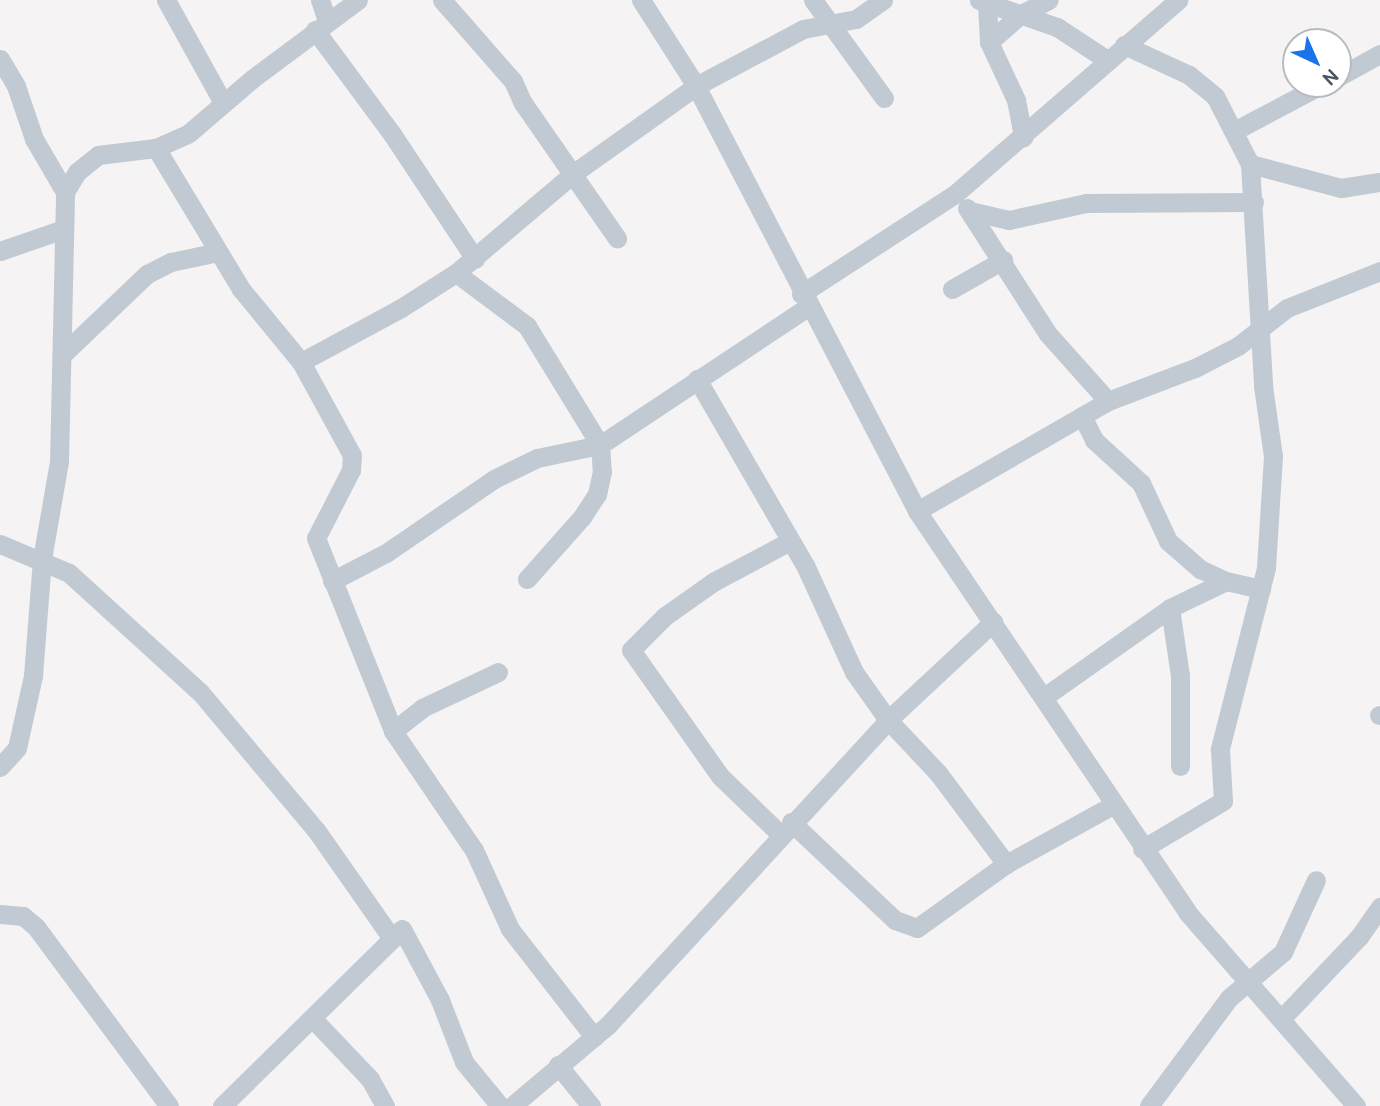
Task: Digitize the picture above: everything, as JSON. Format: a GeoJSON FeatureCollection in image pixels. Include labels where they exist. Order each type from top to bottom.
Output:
{"type":"FeatureCollection","features":[{"type":"Feature","properties":{"kind":"street"},"geometry":{"type":"LineString","coordinates":[[166,0],[223,103]]}},
{"type":"Feature","properties":{"kind":"street"},"geometry":{"type":"LineString","coordinates":[[320,0],[321,25],[475,259]]}},
{"type":"Feature","properties":{"kind":"street"},"geometry":{"type":"LineString","coordinates":[[0,768],[17,748],[33,676],[42,559],[59,462],[64,353],[61,230],[65,192],[77,172],[98,155],[156,148],[189,133],[321,25],[358,0]]}},
{"type":"Feature","properties":{"kind":"street"},"geometry":{"type":"LineString","coordinates":[[442,0],[506,71],[617,238]]}},
{"type":"Feature","properties":{"kind":"street"},"geometry":{"type":"LineString","coordinates":[[641,0],[696,86],[917,511],[1044,697],[1142,849],[1187,912],[1356,1106]]}},
{"type":"Feature","properties":{"kind":"street"},"geometry":{"type":"LineString","coordinates":[[813,0],[884,98]]}},
{"type":"Feature","properties":{"kind":"street"},"geometry":{"type":"LineString","coordinates":[[301,362],[401,308],[456,273],[574,173],[696,86],[803,29],[856,19],[883,0]]}},
{"type":"Feature","properties":{"kind":"street"},"geometry":{"type":"LineString","coordinates":[[989,43],[1021,14],[1049,0]]}},
{"type":"Feature","properties":{"kind":"street"},"geometry":{"type":"LineString","coordinates":[[332,581],[386,553],[494,479],[537,458],[600,445],[697,379],[955,194],[1023,137],[1124,45],[1155,8],[1178,0]]}},
{"type":"Feature","properties":{"kind":"street"},"geometry":{"type":"LineString","coordinates":[[1023,137],[1016,100],[989,43],[983,2],[1057,27],[1107,60]]}},
{"type":"Feature","properties":{"kind":"street"},"geometry":{"type":"LineString","coordinates":[[1124,45],[1189,75],[1215,96],[1236,130],[1250,164],[1273,485],[1261,589],[1220,749],[1223,801],[1142,849]]}},
{"type":"Feature","properties":{"kind":"street"},"geometry":{"type":"LineString","coordinates":[[1352,69],[1380,54]]}},
{"type":"Feature","properties":{"kind":"street"},"geometry":{"type":"LineString","coordinates":[[0,59],[16,86],[34,139],[65,192]]}},
{"type":"Feature","properties":{"kind":"street"},"geometry":{"type":"LineString","coordinates":[[1236,130],[1297,98]]}},
{"type":"Feature","properties":{"kind":"street"},"geometry":{"type":"LineString","coordinates":[[156,148],[218,253],[301,362],[352,455],[351,470],[316,538],[393,731],[474,850],[510,929],[594,1037]]}},
{"type":"Feature","properties":{"kind":"street"},"geometry":{"type":"LineString","coordinates":[[1250,164],[1341,188],[1380,182]]}},
{"type":"Feature","properties":{"kind":"street"},"geometry":{"type":"LineString","coordinates":[[955,194],[970,211],[1003,260],[1048,334],[1108,401]]}},
{"type":"Feature","properties":{"kind":"street"},"geometry":{"type":"LineString","coordinates":[[970,211],[1009,220],[1086,203],[1254,202]]}},
{"type":"Feature","properties":{"kind":"street"},"geometry":{"type":"LineString","coordinates":[[0,251],[61,230]]}},
{"type":"Feature","properties":{"kind":"street"},"geometry":{"type":"LineString","coordinates":[[64,353],[147,274],[171,262],[218,253]]}},
{"type":"Feature","properties":{"kind":"street"},"geometry":{"type":"LineString","coordinates":[[952,289],[1003,260]]}},
{"type":"Feature","properties":{"kind":"street"},"geometry":{"type":"LineString","coordinates":[[917,511],[1108,401],[1195,368],[1238,345],[1287,308],[1380,271]]}},
{"type":"Feature","properties":{"kind":"street"},"geometry":{"type":"LineString","coordinates":[[456,273],[527,326],[600,445],[602,471],[597,494],[582,517],[527,579]]}},
{"type":"Feature","properties":{"kind":"street"},"geometry":{"type":"LineString","coordinates":[[697,379],[790,541],[854,672],[887,720],[938,773],[1006,864]]}},
{"type":"Feature","properties":{"kind":"street"},"geometry":{"type":"LineString","coordinates":[[1082,416],[1094,440],[1141,483],[1168,541],[1199,569],[1226,581],[1261,589]]}},
{"type":"Feature","properties":{"kind":"street"},"geometry":{"type":"LineString","coordinates":[[790,541],[713,582],[666,616],[631,650],[720,776],[895,920],[917,928],[1006,864],[1113,805]]}},
{"type":"Feature","properties":{"kind":"street"},"geometry":{"type":"LineString","coordinates":[[0,544],[42,559],[91,590],[200,692],[316,830],[391,937]]}},
{"type":"Feature","properties":{"kind":"street"},"geometry":{"type":"LineString","coordinates":[[1044,697],[1170,608],[1226,581]]}},
{"type":"Feature","properties":{"kind":"street"},"geometry":{"type":"LineString","coordinates":[[1170,608],[1180,676],[1180,765]]}},
{"type":"Feature","properties":{"kind":"street"},"geometry":{"type":"LineString","coordinates":[[512,1106],[594,1037],[887,720],[993,622]]}},
{"type":"Feature","properties":{"kind":"street"},"geometry":{"type":"LineString","coordinates":[[393,731],[422,708],[498,672]]}},
{"type":"Feature","properties":{"kind":"street"},"geometry":{"type":"LineString","coordinates":[[1154,1104],[1194,1038],[1248,981],[1283,952],[1316,880]]}},
{"type":"Feature","properties":{"kind":"street"},"geometry":{"type":"LineString","coordinates":[[1282,1018],[1359,937],[1380,907]]}},
{"type":"Feature","properties":{"kind":"street"},"geometry":{"type":"LineString","coordinates":[[0,914],[23,916],[36,927],[169,1106]]}},
{"type":"Feature","properties":{"kind":"street"},"geometry":{"type":"LineString","coordinates":[[222,1106],[402,929],[440,1000],[464,1062],[500,1106]]}},
{"type":"Feature","properties":{"kind":"street"},"geometry":{"type":"LineString","coordinates":[[312,1018],[370,1079],[385,1106]]}},
{"type":"Feature","properties":{"kind":"street"},"geometry":{"type":"LineString","coordinates":[[558,1065],[591,1106]]}}]}
